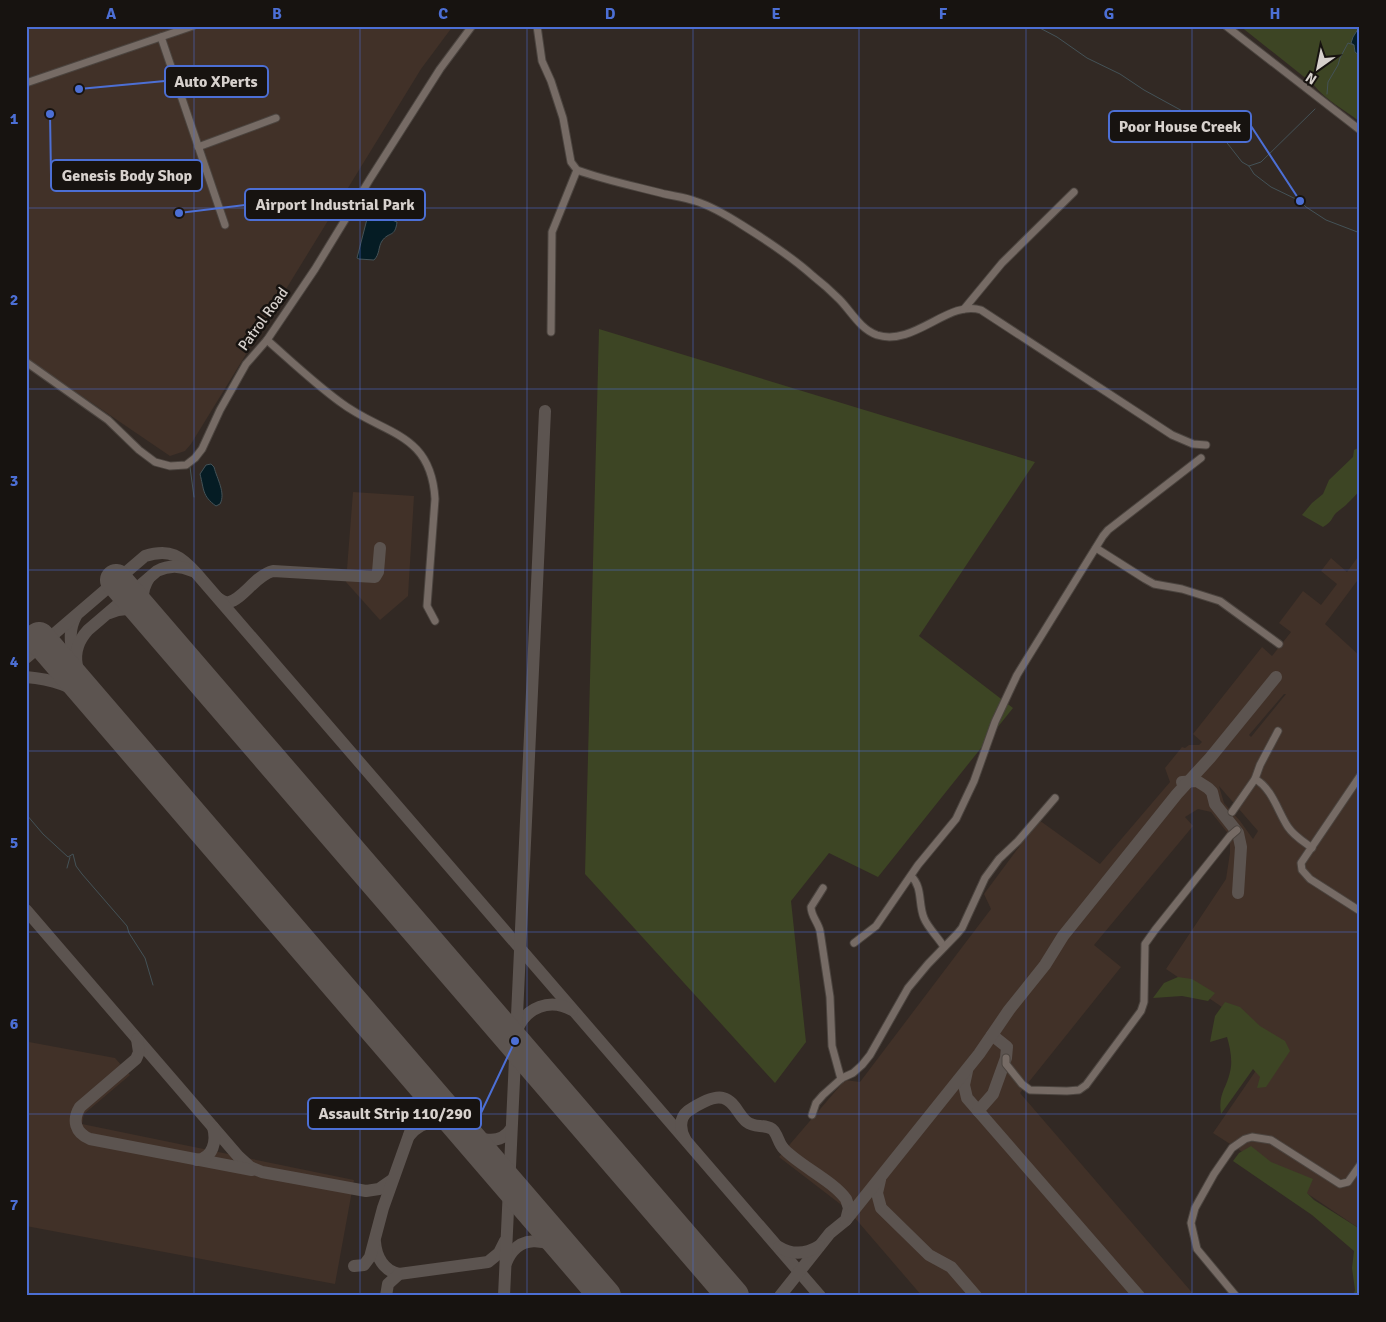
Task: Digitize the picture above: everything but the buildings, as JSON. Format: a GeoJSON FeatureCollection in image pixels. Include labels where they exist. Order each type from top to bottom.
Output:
{"type":"FeatureCollection","features":[{"type":"Feature","properties":{"kind":"street"},"geometry":{"type":"LineString","coordinates":[[26,83],[193,26]]}},
{"type":"Feature","properties":{"kind":"street","name":"Patrol Road"},"geometry":{"type":"LineString","coordinates":[[26,362],[108,420],[148,458],[170,466],[186,465],[202,449],[220,410],[246,364],[267,340],[315,269],[370,178],[440,69],[472,26]]}},
{"type":"Feature","properties":{"kind":"street"},"geometry":{"type":"LineString","coordinates":[[537,26],[542,61],[563,118],[571,162],[577,170],[695,200],[743,225],[808,272],[839,299],[860,324],[874,334],[883,337],[905,334],[922,329],[951,313],[964,309],[976,309],[990,315],[1172,435],[1193,444],[1206,445]]}},
{"type":"Feature","properties":{"kind":"street"},"geometry":{"type":"LineString","coordinates":[[1226,26],[1360,130]]}},
{"type":"Feature","properties":{"kind":"street"},"geometry":{"type":"LineString","coordinates":[[160,37],[225,225]]}},
{"type":"Feature","properties":{"kind":"street"},"geometry":{"type":"LineString","coordinates":[[198,147],[276,118]]}},
{"type":"Feature","properties":{"kind":"street"},"geometry":{"type":"LineString","coordinates":[[550,332],[552,232],[577,170]]}},
{"type":"Feature","properties":{"kind":"street"},"geometry":{"type":"LineString","coordinates":[[964,309],[1002,263],[1074,192]]}},
{"type":"Feature","properties":{"kind":"street"},"geometry":{"type":"LineString","coordinates":[[267,340],[340,402],[407,439],[425,458],[434,481],[435,499],[427,606],[435,621]]}},
{"type":"Feature","properties":{"kind":"street"},"geometry":{"type":"LineString","coordinates":[[854,943],[876,926],[918,865],[956,819],[974,781],[995,722],[1016,675],[1108,530],[1200,458]]}},
{"type":"Feature","properties":{"kind":"street"},"geometry":{"type":"LineString","coordinates":[[1096,548],[1154,584],[1220,601],[1280,644]]}},
{"type":"Feature","properties":{"kind":"street"},"geometry":{"type":"LineString","coordinates":[[1232,812],[1255,779],[1260,765],[1278,731]]}},
{"type":"Feature","properties":{"kind":"street"},"geometry":{"type":"LineString","coordinates":[[1360,776],[1301,863],[1302,870],[1310,879],[1360,911]]}},
{"type":"Feature","properties":{"kind":"street"},"geometry":{"type":"LineString","coordinates":[[1255,779],[1267,790],[1289,829],[1312,848]]}},
{"type":"Feature","properties":{"kind":"street"},"geometry":{"type":"LineString","coordinates":[[812,1115],[816,1103],[841,1079],[853,1073],[862,1065],[908,988],[962,928],[985,878],[1055,798]]}},
{"type":"Feature","properties":{"kind":"street"},"geometry":{"type":"LineString","coordinates":[[1006,1058],[1006,1064],[1022,1084],[1030,1090],[1079,1090],[1086,1085],[1141,1011],[1144,1002],[1145,944],[1154,930],[1230,836],[1237,830]]}},
{"type":"Feature","properties":{"kind":"street"},"geometry":{"type":"LineString","coordinates":[[911,876],[919,888],[923,915],[927,924],[944,947]]}},
{"type":"Feature","properties":{"kind":"street"},"geometry":{"type":"LineString","coordinates":[[823,888],[811,907],[811,911],[820,931],[830,997],[832,1046],[841,1079]]}},
{"type":"Feature","properties":{"kind":"street"},"geometry":{"type":"LineString","coordinates":[[1236,1296],[1197,1249],[1190,1223],[1194,1208],[1232,1148],[1245,1139],[1252,1137],[1271,1140],[1340,1184],[1348,1182],[1360,1166]]}},
{"type":"Feature","properties":{"kind":"shaded area"},"geometry":{"type":"Polygon","coordinates":[[[26,26],[453,26],[421,69],[185,451],[170,456],[26,358],[26,26]]]}},
{"type":"Feature","properties":{"kind":"shaded area"},"geometry":{"type":"Polygon","coordinates":[[[353,492],[414,496],[408,596],[380,620],[346,582],[353,492]]]}},
{"type":"Feature","properties":{"kind":"shaded area"},"geometry":{"type":"Polygon","coordinates":[[[1360,554],[1360,577],[1325,624],[1360,656],[1360,1229],[1213,1133],[1275,1043],[1166,969],[1226,879],[1230,853],[1230,836],[1211,812],[1198,809],[1185,817],[1193,826],[1094,945],[1121,967],[1020,1093],[1195,1296],[922,1296],[848,1210],[779,1157],[845,1080],[860,1082],[991,909],[984,894],[1039,820],[1100,864],[1170,782],[1165,768],[1182,747],[1199,745],[1202,742],[1193,734],[1262,647],[1272,656],[1291,632],[1279,623],[1303,591],[1321,605],[1337,584],[1321,571],[1331,558],[1347,572],[1360,554]],[[1286,694],[1249,735],[1251,737],[1286,694]],[[1219,786],[1224,803],[1253,839],[1258,831],[1219,786]]]}},
{"type":"Feature","properties":{"kind":"shaded area"},"geometry":{"type":"Polygon","coordinates":[[[29,1042],[115,1058],[130,1075],[84,1114],[82,1124],[354,1180],[335,1284],[26,1226],[26,1045],[29,1042]]]}},
{"type":"Feature","properties":{"kind":"green space"},"geometry":{"type":"Polygon","coordinates":[[[1240,26],[1360,26],[1360,122],[1329,100],[1313,84],[1240,26]]]}},
{"type":"Feature","properties":{"kind":"green space"},"geometry":{"type":"Polygon","coordinates":[[[599,329],[1035,462],[919,636],[1013,708],[878,877],[829,853],[791,901],[806,1042],[775,1083],[585,874],[599,329]]]}},
{"type":"Feature","properties":{"kind":"green space"},"geometry":{"type":"Polygon","coordinates":[[[1360,447],[1360,490],[1323,527],[1302,515],[1323,494],[1329,480],[1353,457],[1354,450],[1360,447]]]}},
{"type":"Feature","properties":{"kind":"green space"},"geometry":{"type":"Polygon","coordinates":[[[1178,977],[1192,979],[1215,993],[1208,1001],[1182,996],[1153,998],[1164,983],[1178,977]]]}},
{"type":"Feature","properties":{"kind":"green space"},"geometry":{"type":"Polygon","coordinates":[[[1225,1002],[1240,1007],[1260,1026],[1285,1041],[1290,1051],[1266,1087],[1257,1088],[1260,1077],[1253,1069],[1221,1114],[1221,1096],[1231,1068],[1230,1050],[1227,1037],[1210,1042],[1215,1016],[1225,1002]]]}},
{"type":"Feature","properties":{"kind":"green space"},"geometry":{"type":"Polygon","coordinates":[[[1251,1146],[1271,1162],[1313,1179],[1307,1193],[1314,1200],[1360,1229],[1360,1296],[1353,1296],[1355,1290],[1352,1268],[1354,1251],[1312,1215],[1233,1161],[1239,1153],[1251,1146]]]}},
{"type":"Feature","properties":{"kind":"water"},"geometry":{"type":"Polygon","coordinates":[[[1360,26],[1360,56],[1355,52],[1354,45],[1351,43],[1360,26]]]}},
{"type":"Feature","properties":{"kind":"water"},"geometry":{"type":"Polygon","coordinates":[[[373,216],[397,222],[396,227],[382,241],[374,260],[359,259],[357,258],[367,219],[373,216]]]}},
{"type":"Feature","properties":{"kind":"water"},"geometry":{"type":"Polygon","coordinates":[[[211,464],[214,467],[222,491],[222,500],[216,506],[206,495],[200,474],[206,465],[211,464]]]}},
{"type":"Feature","properties":{"kind":"waterway"},"geometry":{"type":"LineString","coordinates":[[1036,26],[1057,37],[1087,58],[1120,74],[1144,90],[1208,125],[1224,139],[1254,174],[1271,187],[1300,201],[1326,220],[1360,233]]}},
{"type":"Feature","properties":{"kind":"waterway"},"geometry":{"type":"LineString","coordinates":[[1327,94],[1328,82],[1348,43],[1354,45]]}},
{"type":"Feature","properties":{"kind":"waterway"},"geometry":{"type":"LineString","coordinates":[[1249,166],[1261,162],[1315,109]]}},
{"type":"Feature","properties":{"kind":"waterway"},"geometry":{"type":"LineString","coordinates":[[190,467],[194,497]]}},
{"type":"Feature","properties":{"kind":"waterway"},"geometry":{"type":"LineString","coordinates":[[26,814],[43,834],[68,857],[73,854],[76,866],[127,926],[129,933],[145,958],[153,985]]}},
{"type":"Feature","properties":{"kind":"waterway"},"geometry":{"type":"LineString","coordinates":[[67,868],[70,857]]}},
{"type":"Feature","properties":{"kind":"taxiway"},"geometry":{"type":"LineString","coordinates":[[504,1296],[545,411]]}},
{"type":"Feature","properties":{"kind":"taxiway"},"geometry":{"type":"LineString","coordinates":[[218,598],[226,602],[234,600],[261,577],[273,571],[375,577],[378,572],[380,548]]}},
{"type":"Feature","properties":{"kind":"taxiway"},"geometry":{"type":"LineString","coordinates":[[26,658],[145,556],[168,553],[186,562],[820,1296]]}},
{"type":"Feature","properties":{"kind":"taxiway"},"geometry":{"type":"LineString","coordinates":[[94,703],[84,685],[77,666],[77,648],[81,639],[88,630],[157,571],[174,566],[192,571]]}},
{"type":"Feature","properties":{"kind":"taxiway"},"geometry":{"type":"LineString","coordinates":[[149,578],[144,588],[143,598],[149,618]]}},
{"type":"Feature","properties":{"kind":"taxiway"},"geometry":{"type":"LineString","coordinates":[[110,613],[125,609],[139,612],[149,618]]}},
{"type":"Feature","properties":{"kind":"taxiway"},"geometry":{"type":"LineString","coordinates":[[73,655],[71,635],[76,616]]}},
{"type":"Feature","properties":{"kind":"taxiway"},"geometry":{"type":"LineString","coordinates":[[26,677],[44,679],[60,684],[76,690],[90,700]]}},
{"type":"Feature","properties":{"kind":"taxiway"},"geometry":{"type":"LineString","coordinates":[[846,1220],[979,1054],[1009,1010],[1045,965],[1063,936],[1177,794],[1210,758],[1276,677]]}},
{"type":"Feature","properties":{"kind":"taxiway"},"geometry":{"type":"LineString","coordinates":[[1182,782],[1197,781],[1208,788],[1212,792],[1215,804],[1238,833],[1241,847],[1238,893]]}},
{"type":"Feature","properties":{"kind":"taxiway"},"geometry":{"type":"LineString","coordinates":[[26,910],[238,1156],[250,1167],[262,1172],[366,1191],[379,1189],[392,1180]]}},
{"type":"Feature","properties":{"kind":"taxiway"},"geometry":{"type":"LineString","coordinates":[[517,1030],[526,1015],[540,1007],[555,1005],[564,1006],[572,1010]]}},
{"type":"Feature","properties":{"kind":"taxiway"},"geometry":{"type":"LineString","coordinates":[[978,1111],[993,1094],[1006,1058],[1007,1047],[992,1035]]}},
{"type":"Feature","properties":{"kind":"taxiway"},"geometry":{"type":"LineString","coordinates":[[137,1039],[139,1052],[136,1059],[80,1107],[76,1117],[78,1130],[90,1139],[252,1170]]}},
{"type":"Feature","properties":{"kind":"taxiway"},"geometry":{"type":"LineString","coordinates":[[354,1266],[364,1265],[370,1257],[383,1208],[418,1110],[418,1090],[411,1071]]}},
{"type":"Feature","properties":{"kind":"taxiway"},"geometry":{"type":"LineString","coordinates":[[967,1071],[964,1085],[967,1098],[1139,1296]]}},
{"type":"Feature","properties":{"kind":"taxiway"},"geometry":{"type":"LineString","coordinates":[[685,1139],[681,1124],[685,1114],[705,1101],[719,1097],[723,1098],[731,1102],[750,1124],[772,1129],[784,1149],[833,1186],[846,1199],[849,1208],[846,1220],[830,1233],[780,1296]]}},
{"type":"Feature","properties":{"kind":"taxiway"},"geometry":{"type":"LineString","coordinates":[[409,1136],[416,1129],[430,1123],[445,1124],[467,1136]]}},
{"type":"Feature","properties":{"kind":"taxiway"},"geometry":{"type":"LineString","coordinates":[[197,1160],[207,1156],[212,1148],[214,1143],[213,1127]]}},
{"type":"Feature","properties":{"kind":"taxiway"},"geometry":{"type":"LineString","coordinates":[[462,1130],[474,1136],[494,1140],[506,1135],[511,1129]]}},
{"type":"Feature","properties":{"kind":"taxiway"},"geometry":{"type":"LineString","coordinates":[[498,1172],[507,1191]]}},
{"type":"Feature","properties":{"kind":"taxiway"},"geometry":{"type":"LineString","coordinates":[[880,1180],[877,1193],[881,1208],[929,1255],[951,1267],[976,1296]]}},
{"type":"Feature","properties":{"kind":"taxiway"},"geometry":{"type":"LineString","coordinates":[[386,1296],[388,1284],[399,1274],[488,1262],[499,1253],[505,1241]]}},
{"type":"Feature","properties":{"kind":"taxiway"},"geometry":{"type":"LineString","coordinates":[[506,1263],[511,1253],[518,1247],[533,1241],[551,1244],[568,1254]]}},
{"type":"Feature","properties":{"kind":"taxiway"},"geometry":{"type":"LineString","coordinates":[[375,1242],[377,1253],[385,1267],[399,1274]]}},
{"type":"Feature","properties":{"kind":"taxiway"},"geometry":{"type":"LineString","coordinates":[[779,1247],[799,1253],[819,1246]]}},
{"type":"Feature","properties":{"kind":"runway"},"geometry":{"type":"LineString","coordinates":[[116,580],[733,1296]]}},
{"type":"Feature","properties":{"kind":"runway"},"geometry":{"type":"LineString","coordinates":[[39,638],[605,1296]]}},
{"type":"Feature","properties":{"kind":"place","name":"Auto XPerts"},"geometry":{"type":"Point","coordinates":[79,89]}},
{"type":"Feature","properties":{"kind":"place","name":"Genesis Body Shop"},"geometry":{"type":"Point","coordinates":[50,114]}},
{"type":"Feature","properties":{"kind":"place","name":"Poor House Creek"},"geometry":{"type":"Point","coordinates":[1300,201]}},
{"type":"Feature","properties":{"kind":"place","name":"Airport Industrial Park"},"geometry":{"type":"Point","coordinates":[179,213]}},
{"type":"Feature","properties":{"kind":"place","name":"Assault Strip 110/290"},"geometry":{"type":"Point","coordinates":[515,1041]}}]}
